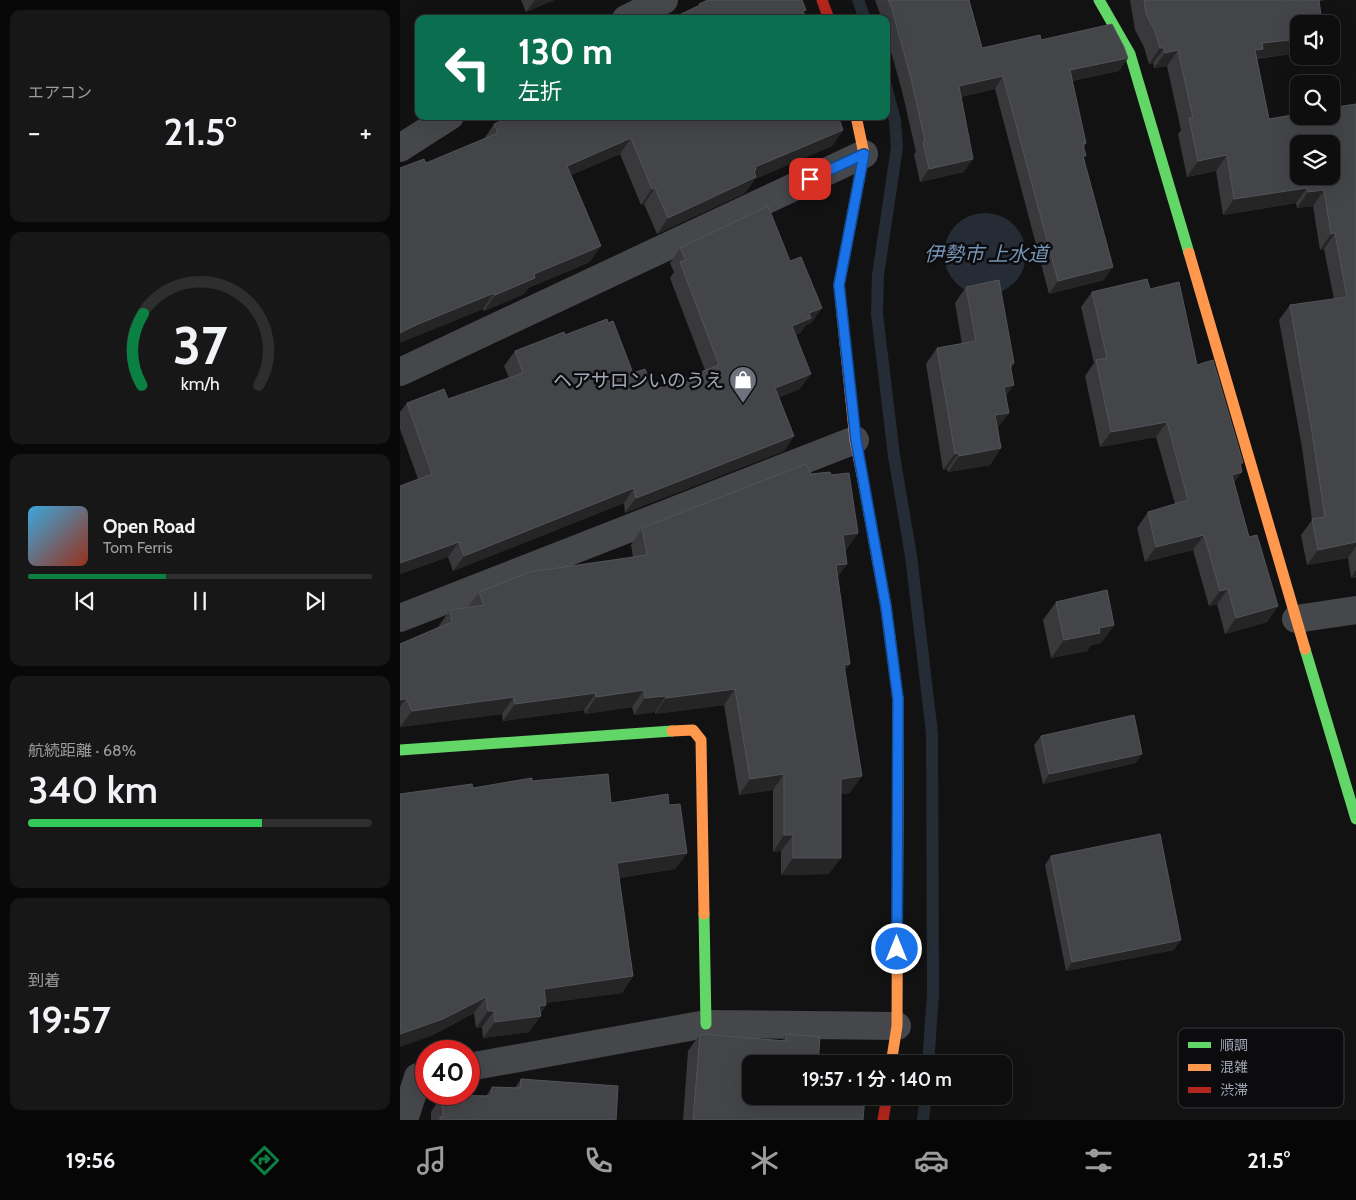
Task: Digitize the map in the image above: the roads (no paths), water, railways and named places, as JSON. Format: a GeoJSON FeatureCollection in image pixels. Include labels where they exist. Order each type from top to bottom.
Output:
{"type":"FeatureCollection","features":[{"type":"Feature","properties":{"kind":"street"},"geometry":{"type":"LineString","coordinates":[[634,15],[664,0]]}},
{"type":"Feature","properties":{"kind":"street"},"geometry":{"type":"LineString","coordinates":[[822,0],[828,15]]}},
{"type":"Feature","properties":{"kind":"street"},"geometry":{"type":"LineString","coordinates":[[1099,0],[1130,54],[1142,90],[1356,819]]}},
{"type":"Feature","properties":{"kind":"street"},"geometry":{"type":"LineString","coordinates":[[400,148],[444,120]]}},
{"type":"Feature","properties":{"kind":"street"},"geometry":{"type":"LineString","coordinates":[[857,120],[864,154],[839,285],[856,440],[886,607],[898,699],[897,1026],[893,1055]]}},
{"type":"Feature","properties":{"kind":"street"},"geometry":{"type":"LineString","coordinates":[[400,372],[864,154]]}},
{"type":"Feature","properties":{"kind":"street"},"geometry":{"type":"LineString","coordinates":[[400,618],[856,440]]}},
{"type":"Feature","properties":{"kind":"street"},"geometry":{"type":"LineString","coordinates":[[1296,619],[1356,610]]}},
{"type":"Feature","properties":{"kind":"street"},"geometry":{"type":"LineString","coordinates":[[400,750],[693,730],[701,740],[706,1024]]}},
{"type":"Feature","properties":{"kind":"street"},"geometry":{"type":"LineString","coordinates":[[480,1065],[706,1024],[897,1026]]}},
{"type":"Feature","properties":{"kind":"street"},"geometry":{"type":"LineString","coordinates":[[404,1120],[415,1076]]}},
{"type":"Feature","properties":{"kind":"street"},"geometry":{"type":"LineString","coordinates":[[883,1120],[886,1105]]}},
{"type":"Feature","properties":{"kind":"water","name":"伊勢市 上水道"},"geometry":{"type":"Polygon","coordinates":[[[985,213],[1001,216],[1014,225],[1023,238],[1026,254],[1023,270],[1014,283],[1001,292],[985,295],[969,292],[956,283],[947,270],[944,254],[947,238],[956,225],[969,216],[985,213]]]}},
{"type":"Feature","properties":{"kind":"waterway"},"geometry":{"type":"LineString","coordinates":[[858,0],[864,15]]}},
{"type":"Feature","properties":{"kind":"waterway"},"geometry":{"type":"LineString","coordinates":[[890,102],[895,121],[897,147],[878,275],[877,314],[894,456],[911,556],[932,733],[933,994],[929,1055]]}},
{"type":"Feature","properties":{"kind":"waterway"},"geometry":{"type":"LineString","coordinates":[[923,1120],[925,1105]]}},
{"type":"Feature","properties":{"kind":"place","name":"ヘアサロンいのうえ"},"geometry":{"type":"Point","coordinates":[743,404]}}]}
